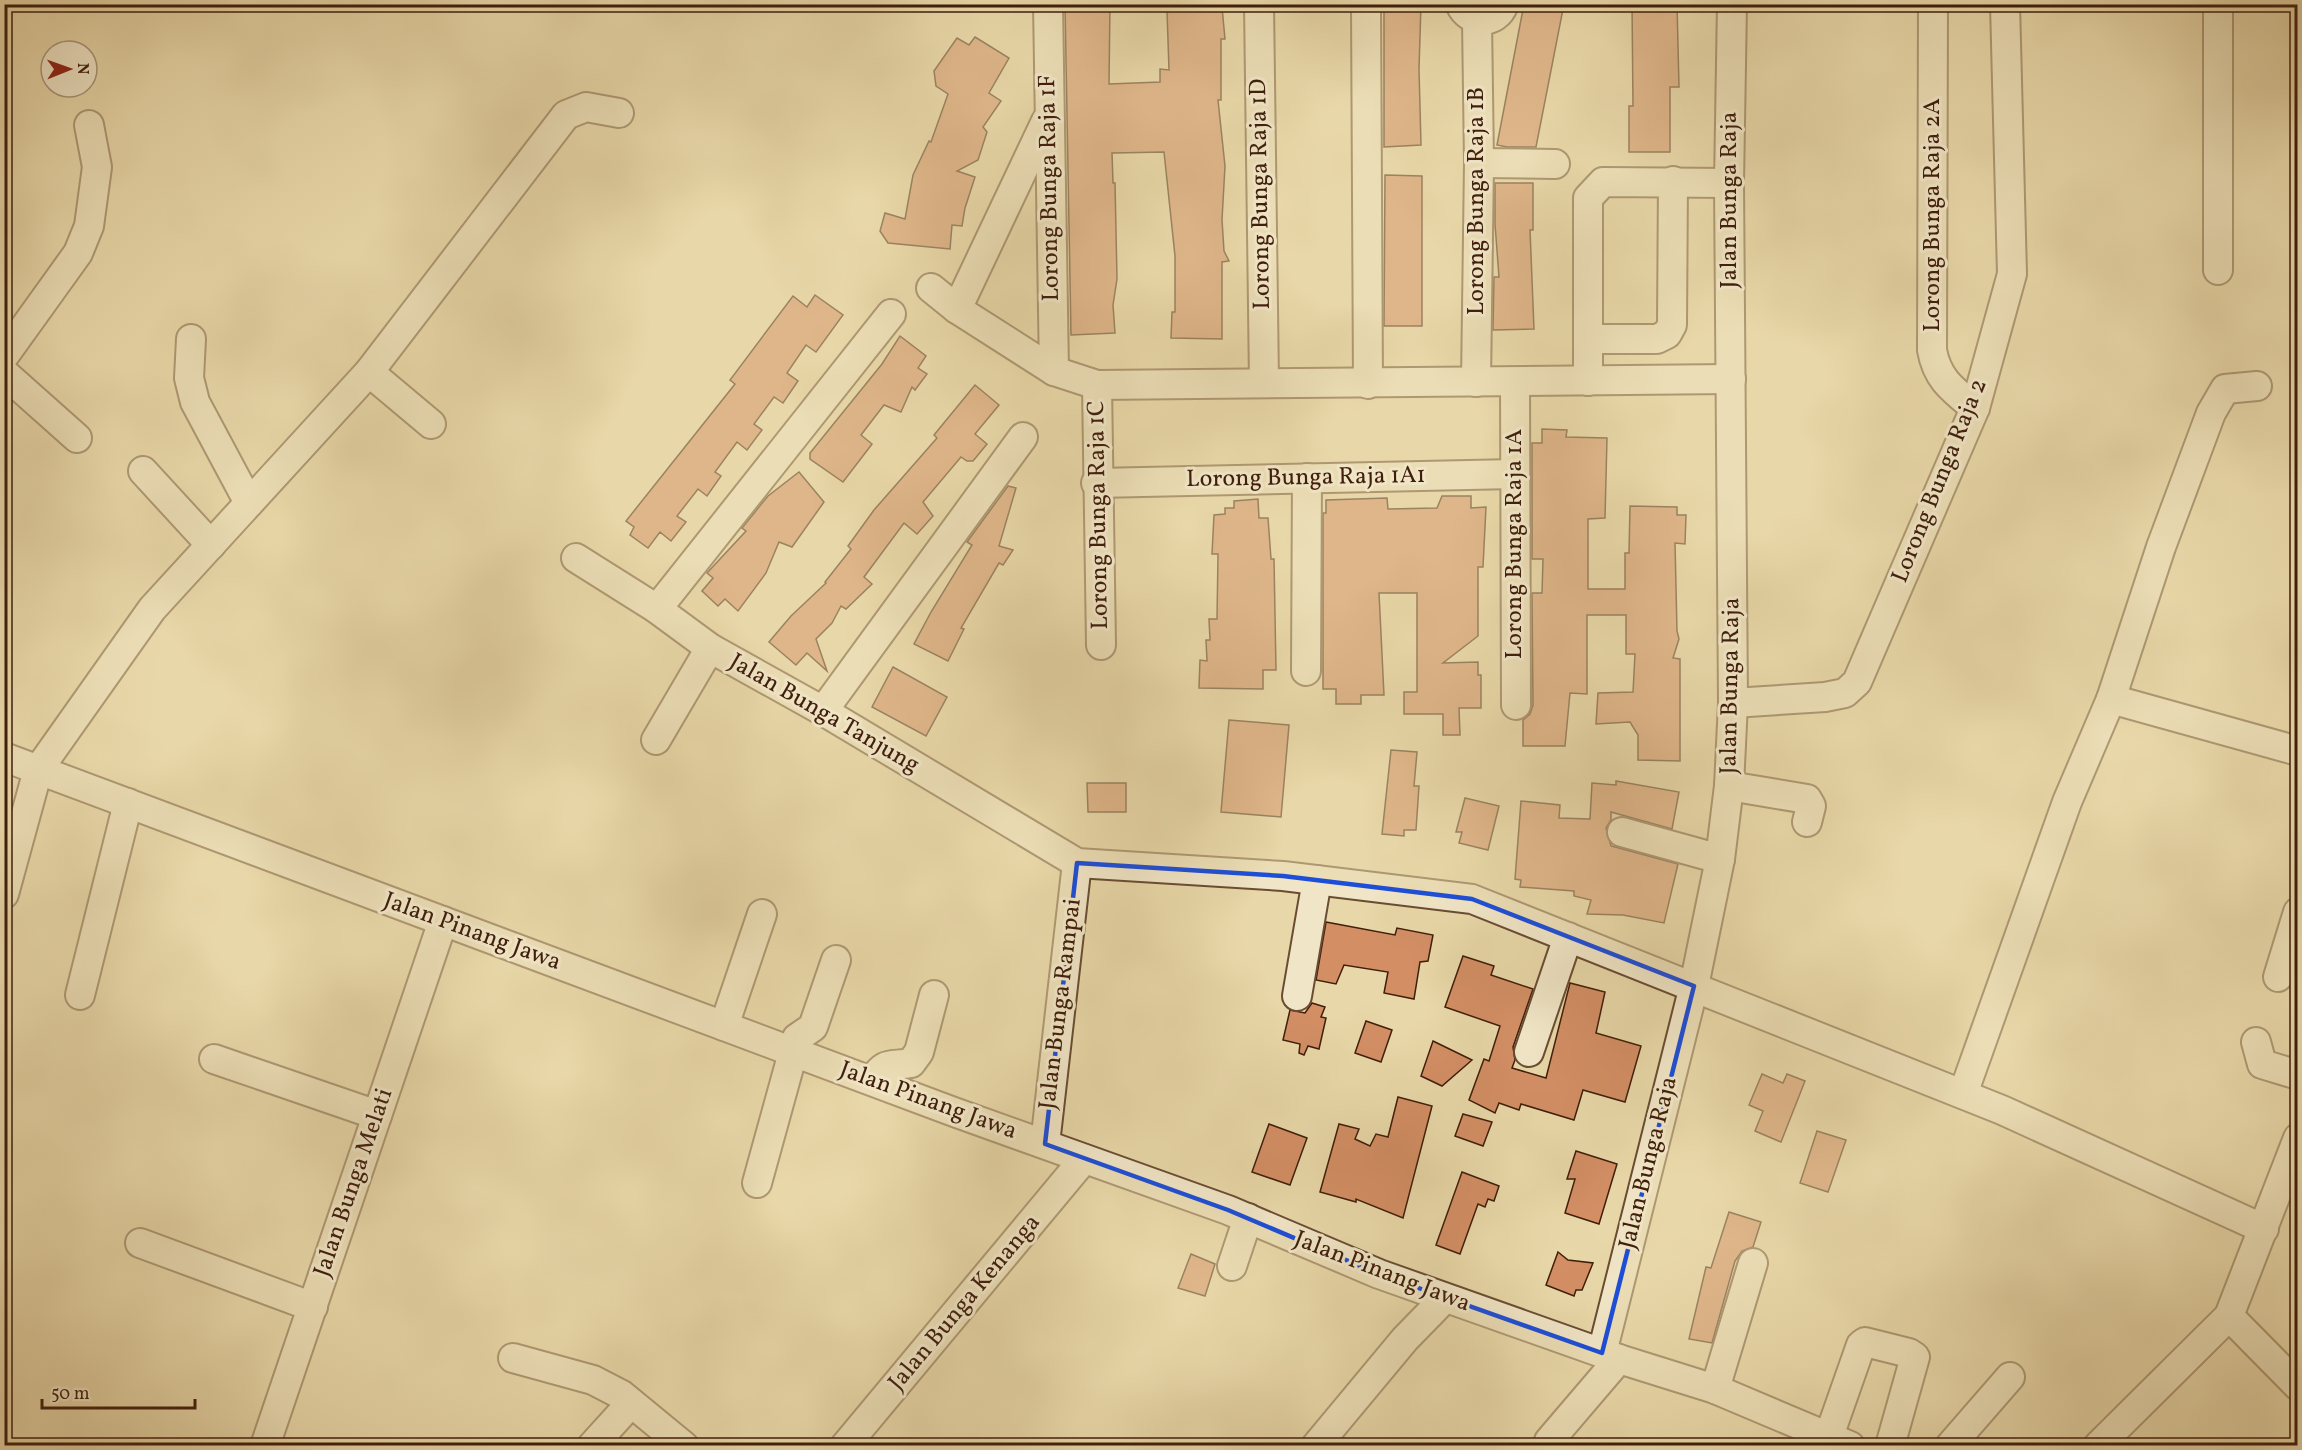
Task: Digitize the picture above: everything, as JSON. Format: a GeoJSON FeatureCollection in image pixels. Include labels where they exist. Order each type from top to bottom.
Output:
{"type":"FeatureCollection","features":[{"type":"Feature","properties":{"kind":"street","name":"Lorong Bunga Raja 1F"},"geometry":{"type":"LineString","coordinates":[[1048,4],[1048,117],[1054,371]]}},
{"type":"Feature","properties":{"kind":"street","name":"Lorong Bunga Raja 1D"},"geometry":{"type":"LineString","coordinates":[[1259,4],[1264,383]]}},
{"type":"Feature","properties":{"kind":"street"},"geometry":{"type":"LineString","coordinates":[[1366,4],[1368,384]]}},
{"type":"Feature","properties":{"kind":"street"},"geometry":{"type":"LineString","coordinates":[[1469,12],[1494,17],[1504,4]]}},
{"type":"Feature","properties":{"kind":"street","name":"Jalan Bunga Raja"},"geometry":{"type":"LineString","coordinates":[[1610,1356],[1694,986],[1720,860],[1729,786],[1733,703],[1729,183],[1732,4]]}},
{"type":"Feature","properties":{"kind":"street","name":"Lorong Bunga Raja 2A"},"geometry":{"type":"LineString","coordinates":[[1933,4],[1932,350],[1935,366],[1942,381],[1975,408]]}},
{"type":"Feature","properties":{"kind":"street","name":"Lorong Bunga Raja 2"},"geometry":{"type":"LineString","coordinates":[[1733,703],[1825,697],[1845,693],[1857,682],[1975,408],[2012,274],[2005,4]]}},
{"type":"Feature","properties":{"kind":"street"},"geometry":{"type":"LineString","coordinates":[[2218,4],[2218,270]]}},
{"type":"Feature","properties":{"kind":"street","name":"Lorong Bunga Raja 1B"},"geometry":{"type":"LineString","coordinates":[[1469,12],[1479,163],[1476,382]]}},
{"type":"Feature","properties":{"kind":"street"},"geometry":{"type":"LineString","coordinates":[[4,894],[38,770],[152,609],[369,372],[566,115],[586,106],[619,113]]}},
{"type":"Feature","properties":{"kind":"street"},"geometry":{"type":"LineString","coordinates":[[957,309],[1048,117]]}},
{"type":"Feature","properties":{"kind":"street"},"geometry":{"type":"LineString","coordinates":[[4,356],[78,253],[89,226],[97,167],[89,125]]}},
{"type":"Feature","properties":{"kind":"street"},"geometry":{"type":"LineString","coordinates":[[1479,163],[1555,164]]}},
{"type":"Feature","properties":{"kind":"street"},"geometry":{"type":"LineString","coordinates":[[1588,339],[1657,339],[1667,334],[1672,325],[1672,181]]}},
{"type":"Feature","properties":{"kind":"street"},"geometry":{"type":"LineString","coordinates":[[1588,381],[1587,198],[1603,182],[1729,183]]}},
{"type":"Feature","properties":{"kind":"street"},"geometry":{"type":"LineString","coordinates":[[931,288],[957,309],[1054,371],[1097,385],[1731,379]]}},
{"type":"Feature","properties":{"kind":"street"},"geometry":{"type":"LineString","coordinates":[[657,609],[891,314]]}},
{"type":"Feature","properties":{"kind":"street"},"geometry":{"type":"LineString","coordinates":[[191,339],[189,378],[195,402],[249,503]]}},
{"type":"Feature","properties":{"kind":"street"},"geometry":{"type":"LineString","coordinates":[[369,372],[432,424]]}},
{"type":"Feature","properties":{"kind":"street"},"geometry":{"type":"LineString","coordinates":[[4,373],[77,438]]}},
{"type":"Feature","properties":{"kind":"street","name":"Lorong Bunga Raja 1A"},"geometry":{"type":"LineString","coordinates":[[1515,382],[1515,705]]}},
{"type":"Feature","properties":{"kind":"street","name":"Lorong Bunga Raja 1C"},"geometry":{"type":"LineString","coordinates":[[1097,385],[1096,483],[1101,645]]}},
{"type":"Feature","properties":{"kind":"street"},"geometry":{"type":"LineString","coordinates":[[1962,1094],[2067,802],[2111,699],[2161,547],[2211,413],[2225,388],[2257,386]]}},
{"type":"Feature","properties":{"kind":"street"},"geometry":{"type":"LineString","coordinates":[[823,711],[1023,437]]}},
{"type":"Feature","properties":{"kind":"street"},"geometry":{"type":"LineString","coordinates":[[143,471],[211,545]]}},
{"type":"Feature","properties":{"kind":"street","name":"Lorong Bunga Raja 1A1"},"geometry":{"type":"LineString","coordinates":[[1096,483],[1515,474]]}},
{"type":"Feature","properties":{"kind":"street"},"geometry":{"type":"LineString","coordinates":[[1306,671],[1308,478]]}},
{"type":"Feature","properties":{"kind":"street","name":"Jalan Bunga Tanjung"},"geometry":{"type":"LineString","coordinates":[[576,558],[657,609],[710,648],[823,711],[1077,864]]}},
{"type":"Feature","properties":{"kind":"street"},"geometry":{"type":"LineString","coordinates":[[656,740],[710,648]]}},
{"type":"Feature","properties":{"kind":"street"},"geometry":{"type":"LineString","coordinates":[[2111,699],[2298,751]]}},
{"type":"Feature","properties":{"kind":"street","name":"Jalan Pinang Jawa"},"geometry":{"type":"LineString","coordinates":[[4,757],[723,1026],[1248,1218],[1378,1274],[1610,1356],[1714,1389],[1821,1439]]}},
{"type":"Feature","properties":{"kind":"street"},"geometry":{"type":"LineString","coordinates":[[1729,786],[1807,799],[1811,806],[1807,822]]}},
{"type":"Feature","properties":{"kind":"street"},"geometry":{"type":"LineString","coordinates":[[80,995],[129,803]]}},
{"type":"Feature","properties":{"kind":"street"},"geometry":{"type":"LineString","coordinates":[[1622,832],[1720,860]]}},
{"type":"Feature","properties":{"kind":"street"},"geometry":{"type":"LineString","coordinates":[[1077,864],[1317,880],[1472,899],[1962,1094],[2264,1229]]}},
{"type":"Feature","properties":{"kind":"street","name":"Jalan Bunga Rampai"},"geometry":{"type":"LineString","coordinates":[[1045,1144],[1077,864]]}},
{"type":"Feature","properties":{"kind":"street"},"geometry":{"type":"LineString","coordinates":[[1297,996],[1317,880]]}},
{"type":"Feature","properties":{"kind":"street"},"geometry":{"type":"LineString","coordinates":[[2278,977],[2298,912]]}},
{"type":"Feature","properties":{"kind":"street"},"geometry":{"type":"LineString","coordinates":[[723,1026],[762,914]]}},
{"type":"Feature","properties":{"kind":"street","name":"Jalan Bunga Melati"},"geometry":{"type":"LineString","coordinates":[[265,1446],[442,921]]}},
{"type":"Feature","properties":{"kind":"street"},"geometry":{"type":"LineString","coordinates":[[1529,1052],[1568,937]]}},
{"type":"Feature","properties":{"kind":"street"},"geometry":{"type":"LineString","coordinates":[[757,1183],[797,1038],[813,1028],[836,960]]}},
{"type":"Feature","properties":{"kind":"street"},"geometry":{"type":"LineString","coordinates":[[873,1080],[880,1068],[889,1064],[911,1063],[919,1052],[934,995]]}},
{"type":"Feature","properties":{"kind":"street"},"geometry":{"type":"LineString","coordinates":[[2256,1042],[2262,1064],[2298,1075]]}},
{"type":"Feature","properties":{"kind":"street"},"geometry":{"type":"LineString","coordinates":[[214,1059],[377,1115]]}},
{"type":"Feature","properties":{"kind":"street"},"geometry":{"type":"LineString","coordinates":[[2098,1446],[2229,1316],[2298,1138]]}},
{"type":"Feature","properties":{"kind":"street","name":"Jalan Bunga Kenanga"},"geometry":{"type":"LineString","coordinates":[[845,1446],[1084,1159]]}},
{"type":"Feature","properties":{"kind":"street"},"geometry":{"type":"LineString","coordinates":[[1232,1266],[1248,1218]]}},
{"type":"Feature","properties":{"kind":"street"},"geometry":{"type":"LineString","coordinates":[[140,1243],[313,1307]]}},
{"type":"Feature","properties":{"kind":"street"},"geometry":{"type":"LineString","coordinates":[[1714,1389],[1753,1263]]}},
{"type":"Feature","properties":{"kind":"street"},"geometry":{"type":"LineString","coordinates":[[1316,1446],[1405,1339],[1445,1298]]}},
{"type":"Feature","properties":{"kind":"street"},"geometry":{"type":"LineString","coordinates":[[2229,1316],[2298,1386]]}},
{"type":"Feature","properties":{"kind":"street"},"geometry":{"type":"LineString","coordinates":[[1821,1439],[1861,1345],[1865,1342],[1909,1353],[1915,1357],[1890,1446]]}},
{"type":"Feature","properties":{"kind":"street"},"geometry":{"type":"LineString","coordinates":[[1549,1441],[1610,1356]]}},
{"type":"Feature","properties":{"kind":"street"},"geometry":{"type":"LineString","coordinates":[[513,1358],[593,1380],[631,1402],[684,1446]]}},
{"type":"Feature","properties":{"kind":"street"},"geometry":{"type":"LineString","coordinates":[[1950,1446],[2010,1377]]}},
{"type":"Feature","properties":{"kind":"street"},"geometry":{"type":"LineString","coordinates":[[592,1446],[631,1402]]}},
{"type":"Feature","properties":{"kind":"highlighted area"},"geometry":{"type":"Polygon","coordinates":[[[1077,863],[1283,876],[1472,899],[1694,986],[1602,1353],[1379,1274],[1228,1210],[1045,1144],[1077,863]]]}},
{"type":"Feature","properties":{"kind":"building"},"geometry":{"type":"Polygon","coordinates":[[[1065,4],[1110,4],[1109,84],[1160,82],[1160,69],[1169,70],[1167,11],[1222,7],[1225,39],[1221,39],[1221,100],[1218,100],[1225,166],[1222,220],[1224,251],[1229,261],[1222,262],[1222,339],[1171,338],[1172,312],[1175,312],[1175,256],[1164,152],[1112,153],[1113,183],[1115,183],[1117,279],[1113,305],[1115,333],[1071,335],[1065,4]]]}},
{"type":"Feature","properties":{"kind":"building"},"geometry":{"type":"Polygon","coordinates":[[[1384,4],[1421,4],[1419,69],[1421,145],[1384,147],[1384,4]]]}},
{"type":"Feature","properties":{"kind":"building"},"geometry":{"type":"Polygon","coordinates":[[[1524,4],[1564,4],[1536,147],[1507,147],[1497,145],[1524,4]]]}},
{"type":"Feature","properties":{"kind":"building"},"geometry":{"type":"Polygon","coordinates":[[[1632,4],[1677,4],[1679,87],[1670,87],[1670,152],[1629,152],[1629,106],[1633,106],[1632,4]]]}},
{"type":"Feature","properties":{"kind":"building"},"geometry":{"type":"Polygon","coordinates":[[[975,37],[1009,58],[989,93],[1001,101],[983,127],[987,132],[978,160],[957,171],[975,177],[962,226],[952,225],[950,249],[888,243],[880,231],[885,213],[905,219],[913,175],[929,141],[931,142],[948,94],[936,86],[934,71],[957,38],[969,45],[975,37]]]}},
{"type":"Feature","properties":{"kind":"building"},"geometry":{"type":"Polygon","coordinates":[[[1385,175],[1422,176],[1422,326],[1384,326],[1385,175]]]}},
{"type":"Feature","properties":{"kind":"building"},"geometry":{"type":"Polygon","coordinates":[[[1495,183],[1533,183],[1533,230],[1530,230],[1534,329],[1493,330],[1494,277],[1499,277],[1495,183]]]}},
{"type":"Feature","properties":{"kind":"building"},"geometry":{"type":"Polygon","coordinates":[[[815,295],[843,315],[816,352],[806,345],[787,373],[798,381],[783,403],[774,397],[754,424],[762,430],[747,450],[737,442],[715,472],[721,476],[707,496],[698,489],[677,516],[686,522],[671,541],[660,532],[648,548],[630,535],[634,527],[626,521],[735,384],[730,380],[793,296],[807,307],[815,295]]]}},
{"type":"Feature","properties":{"kind":"building"},"geometry":{"type":"Polygon","coordinates":[[[900,336],[926,356],[918,368],[927,374],[915,390],[912,387],[901,412],[884,405],[861,435],[872,444],[843,482],[810,459],[810,453],[882,364],[900,336]]]}},
{"type":"Feature","properties":{"kind":"building"},"geometry":{"type":"Polygon","coordinates":[[[975,385],[999,405],[975,434],[987,444],[973,461],[967,461],[961,457],[923,502],[933,516],[917,534],[904,523],[864,577],[872,584],[846,609],[841,606],[832,623],[816,639],[827,671],[807,653],[796,665],[769,642],[791,616],[826,583],[851,549],[848,546],[874,510],[937,438],[934,435],[975,385]]]}},
{"type":"Feature","properties":{"kind":"building"},"geometry":{"type":"Polygon","coordinates":[[[1542,429],[1567,430],[1566,437],[1607,438],[1605,518],[1588,519],[1588,589],[1625,589],[1625,553],[1629,553],[1630,506],[1677,507],[1677,515],[1686,515],[1685,544],[1675,543],[1679,639],[1673,658],[1680,659],[1680,761],[1638,760],[1638,735],[1630,722],[1596,724],[1598,693],[1633,692],[1635,654],[1626,654],[1626,615],[1587,615],[1587,694],[1570,693],[1565,746],[1523,746],[1523,720],[1530,714],[1533,705],[1532,593],[1542,593],[1543,559],[1532,559],[1532,443],[1542,443],[1542,429]]]}},
{"type":"Feature","properties":{"kind":"building"},"geometry":{"type":"Polygon","coordinates":[[[799,472],[824,502],[792,547],[779,542],[766,573],[738,611],[725,599],[718,606],[702,591],[713,578],[707,573],[746,531],[742,528],[768,496],[799,472]]]}},
{"type":"Feature","properties":{"kind":"building"},"geometry":{"type":"Polygon","coordinates":[[[1008,486],[1016,488],[999,546],[1013,550],[1003,565],[999,563],[961,628],[964,629],[948,661],[914,644],[972,545],[967,542],[1008,486]]]}},
{"type":"Feature","properties":{"kind":"building"},"geometry":{"type":"Polygon","coordinates":[[[1442,496],[1471,496],[1471,508],[1486,507],[1483,567],[1478,567],[1478,636],[1443,663],[1478,662],[1478,675],[1481,675],[1481,708],[1459,708],[1460,735],[1443,735],[1443,714],[1404,714],[1404,692],[1417,692],[1417,593],[1379,593],[1384,695],[1361,695],[1361,704],[1336,704],[1336,689],[1323,689],[1323,513],[1326,513],[1326,500],[1387,498],[1388,509],[1437,508],[1442,496]]]}},
{"type":"Feature","properties":{"kind":"building"},"geometry":{"type":"Polygon","coordinates":[[[1258,499],[1259,518],[1268,518],[1271,559],[1274,559],[1276,670],[1263,670],[1263,689],[1199,688],[1200,660],[1207,661],[1206,640],[1210,640],[1209,619],[1217,619],[1218,554],[1212,554],[1214,515],[1225,514],[1225,508],[1234,508],[1234,501],[1258,499]]]}},
{"type":"Feature","properties":{"kind":"building"},"geometry":{"type":"Polygon","coordinates":[[[893,667],[947,697],[926,736],[872,707],[893,667]]]}},
{"type":"Feature","properties":{"kind":"building"},"geometry":{"type":"Polygon","coordinates":[[[1229,720],[1289,725],[1281,817],[1221,812],[1229,720]]]}},
{"type":"Feature","properties":{"kind":"building"},"geometry":{"type":"Polygon","coordinates":[[[1391,750],[1417,752],[1414,786],[1419,786],[1416,830],[1404,830],[1404,836],[1382,834],[1391,750]]]}},
{"type":"Feature","properties":{"kind":"building"},"geometry":{"type":"Polygon","coordinates":[[[1616,781],[1679,792],[1672,829],[1611,812],[1611,820],[1606,828],[1611,846],[1678,864],[1664,923],[1623,915],[1587,914],[1591,900],[1574,896],[1574,891],[1520,887],[1521,880],[1515,879],[1521,801],[1560,805],[1559,818],[1590,819],[1592,783],[1616,785],[1616,781]]]}},
{"type":"Feature","properties":{"kind":"building"},"geometry":{"type":"Polygon","coordinates":[[[1087,783],[1126,783],[1126,812],[1088,812],[1087,783]]]}},
{"type":"Feature","properties":{"kind":"building"},"geometry":{"type":"Polygon","coordinates":[[[1465,798],[1499,806],[1488,850],[1459,843],[1462,832],[1456,832],[1465,798]]]}},
{"type":"Feature","properties":{"kind":"building"},"geometry":{"type":"Polygon","coordinates":[[[1326,922],[1395,935],[1397,928],[1433,935],[1428,961],[1420,962],[1414,999],[1384,993],[1388,972],[1344,965],[1336,984],[1316,980],[1326,922]]]}},
{"type":"Feature","properties":{"kind":"building"},"geometry":{"type":"Polygon","coordinates":[[[1463,956],[1494,966],[1491,975],[1533,989],[1513,1047],[1515,1060],[1512,1068],[1546,1078],[1570,983],[1605,992],[1596,1033],[1641,1046],[1625,1102],[1583,1090],[1574,1120],[1521,1104],[1519,1110],[1499,1103],[1495,1113],[1469,1100],[1484,1059],[1489,1061],[1500,1026],[1445,1007],[1463,956]]]}},
{"type":"Feature","properties":{"kind":"building"},"geometry":{"type":"Polygon","coordinates":[[[1312,1003],[1325,1007],[1321,1017],[1326,1018],[1319,1049],[1308,1046],[1304,1055],[1299,1053],[1300,1044],[1283,1040],[1290,1010],[1305,1013],[1312,1003]]]}},
{"type":"Feature","properties":{"kind":"building"},"geometry":{"type":"Polygon","coordinates":[[[1366,1021],[1392,1030],[1381,1062],[1355,1053],[1366,1021]]]}},
{"type":"Feature","properties":{"kind":"building"},"geometry":{"type":"Polygon","coordinates":[[[1433,1041],[1472,1060],[1442,1086],[1421,1076],[1433,1041]]]}},
{"type":"Feature","properties":{"kind":"building"},"geometry":{"type":"Polygon","coordinates":[[[1762,1074],[1783,1083],[1787,1074],[1805,1081],[1781,1142],[1755,1131],[1763,1111],[1749,1105],[1762,1074]]]}},
{"type":"Feature","properties":{"kind":"building"},"geometry":{"type":"Polygon","coordinates":[[[1398,1097],[1432,1106],[1403,1218],[1356,1199],[1356,1202],[1320,1192],[1339,1124],[1359,1129],[1355,1139],[1370,1146],[1376,1134],[1388,1137],[1398,1097]]]}},
{"type":"Feature","properties":{"kind":"building"},"geometry":{"type":"Polygon","coordinates":[[[1463,1114],[1492,1122],[1483,1146],[1455,1136],[1463,1114]]]}},
{"type":"Feature","properties":{"kind":"building"},"geometry":{"type":"Polygon","coordinates":[[[1269,1124],[1307,1138],[1290,1185],[1252,1172],[1269,1124]]]}},
{"type":"Feature","properties":{"kind":"building"},"geometry":{"type":"Polygon","coordinates":[[[1817,1131],[1846,1140],[1828,1192],[1800,1183],[1817,1131]]]}},
{"type":"Feature","properties":{"kind":"building"},"geometry":{"type":"Polygon","coordinates":[[[1576,1151],[1617,1164],[1599,1224],[1565,1213],[1575,1179],[1567,1179],[1576,1151]]]}},
{"type":"Feature","properties":{"kind":"building"},"geometry":{"type":"Polygon","coordinates":[[[1462,1172],[1499,1186],[1494,1201],[1488,1199],[1485,1207],[1478,1204],[1460,1254],[1436,1245],[1462,1172]]]}},
{"type":"Feature","properties":{"kind":"building"},"geometry":{"type":"Polygon","coordinates":[[[1729,1212],[1761,1222],[1753,1247],[1742,1251],[1735,1261],[1712,1343],[1689,1339],[1706,1267],[1711,1268],[1729,1212]]]}},
{"type":"Feature","properties":{"kind":"building"},"geometry":{"type":"Polygon","coordinates":[[[1558,1252],[1568,1260],[1593,1263],[1582,1290],[1576,1290],[1574,1296],[1546,1285],[1558,1252]]]}},
{"type":"Feature","properties":{"kind":"building"},"geometry":{"type":"Polygon","coordinates":[[[1191,1254],[1215,1264],[1205,1296],[1178,1288],[1191,1254]]]}}]}
